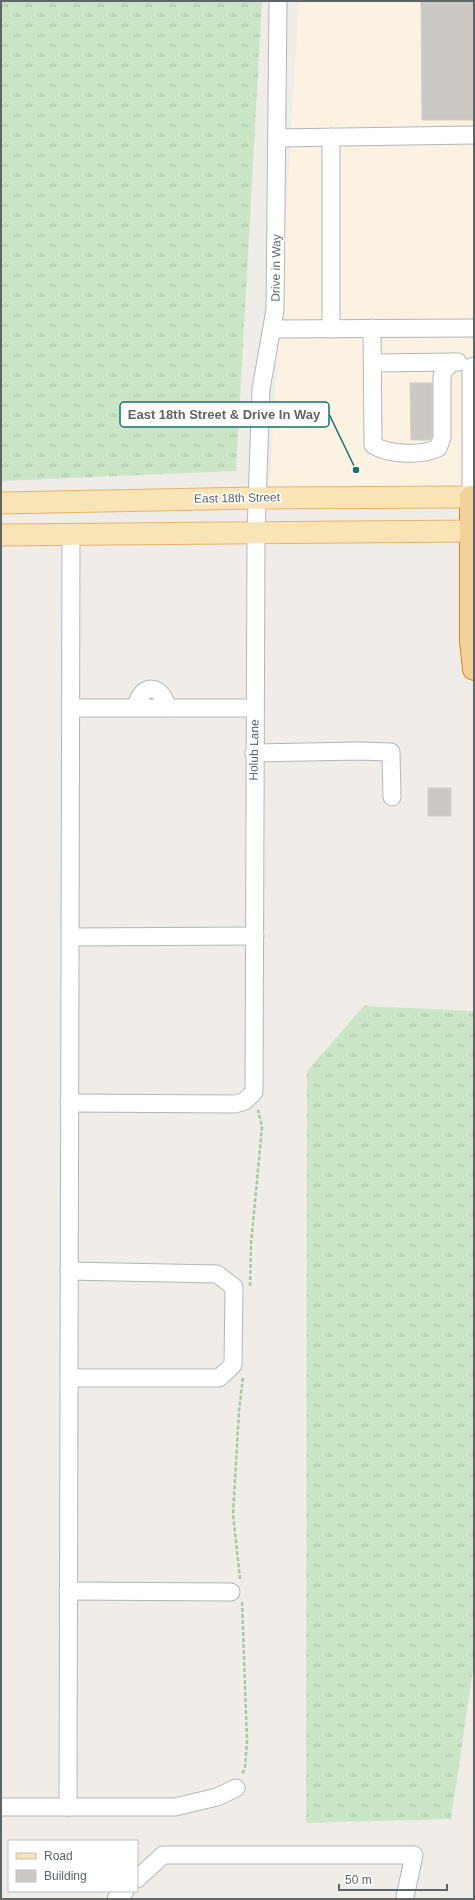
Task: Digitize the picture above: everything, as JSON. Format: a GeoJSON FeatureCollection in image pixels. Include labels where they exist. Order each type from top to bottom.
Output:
{"type":"FeatureCollection","features":[{"type":"Feature","properties":{"kind":"highway"},"geometry":{"type":"LineString","coordinates":[[473,497],[471,641],[474,669]]}},
{"type":"Feature","properties":{"kind":"main road","name":"East 18th Street"},"geometry":{"type":"LineString","coordinates":[[1,503],[258,498],[473,497]]}},
{"type":"Feature","properties":{"kind":"main road"},"geometry":{"type":"LineString","coordinates":[[1,535],[473,531]]}},
{"type":"Feature","properties":{"kind":"street","name":"Drive in Way"},"geometry":{"type":"LineString","coordinates":[[256,533],[261,389],[275,310],[278,1]]}},
{"type":"Feature","properties":{"kind":"street"},"geometry":{"type":"LineString","coordinates":[[277,138],[474,135]]}},
{"type":"Feature","properties":{"kind":"street"},"geometry":{"type":"LineString","coordinates":[[331,329],[332,137]]}},
{"type":"Feature","properties":{"kind":"street"},"geometry":{"type":"LineString","coordinates":[[372,328],[373,445],[380,449],[394,452],[418,452],[438,448],[442,438],[442,377],[444,370],[453,362]]}},
{"type":"Feature","properties":{"kind":"street"},"geometry":{"type":"LineString","coordinates":[[272,329],[474,328]]}},
{"type":"Feature","properties":{"kind":"street"},"geometry":{"type":"LineString","coordinates":[[373,363],[474,362]]}},
{"type":"Feature","properties":{"kind":"street"},"geometry":{"type":"LineString","coordinates":[[473,497],[471,367],[474,366]]}},
{"type":"Feature","properties":{"kind":"street","name":"Holub Lane"},"geometry":{"type":"LineString","coordinates":[[69,1103],[235,1104],[245,1101],[254,1092],[254,753],[256,533]]}},
{"type":"Feature","properties":{"kind":"street"},"geometry":{"type":"LineString","coordinates":[[68,1807],[70,1378],[69,1103],[72,708],[71,535]]}},
{"type":"Feature","properties":{"kind":"street"},"geometry":{"type":"LineString","coordinates":[[72,708],[255,708]]}},
{"type":"Feature","properties":{"kind":"street"},"geometry":{"type":"LineString","coordinates":[[254,753],[358,750],[390,752],[392,797]]}},
{"type":"Feature","properties":{"kind":"street"},"geometry":{"type":"LineString","coordinates":[[70,937],[255,936]]}},
{"type":"Feature","properties":{"kind":"street"},"geometry":{"type":"LineString","coordinates":[[69,1271],[217,1274],[234,1287],[233,1365],[219,1378],[70,1378]]}},
{"type":"Feature","properties":{"kind":"street"},"geometry":{"type":"LineString","coordinates":[[68,1591],[236,1595]]}},
{"type":"Feature","properties":{"kind":"street"},"geometry":{"type":"LineString","coordinates":[[1,1807],[175,1808],[217,1797],[236,1788]]}},
{"type":"Feature","properties":{"kind":"street"},"geometry":{"type":"LineString","coordinates":[[138,1878],[163,1855],[414,1855],[405,1897]]}},
{"type":"Feature","properties":{"kind":"street"},"geometry":{"type":"LineString","coordinates":[[116,1899],[124,1892]]}},
{"type":"Feature","properties":{"kind":"path"},"geometry":{"type":"LineString","coordinates":[[236,1595],[247,1741],[244,1768],[236,1788]]}},
{"type":"Feature","properties":{"kind":"shaded area"},"geometry":{"type":"Polygon","coordinates":[[[299,1],[474,1],[474,490],[269,493],[299,1]]]}},
{"type":"Feature","properties":{"kind":"green space"},"geometry":{"type":"Polygon","coordinates":[[[1,1],[262,1],[236,471],[1,481],[1,1]]]}},
{"type":"Feature","properties":{"kind":"green space"},"geometry":{"type":"Polygon","coordinates":[[[364,1006],[474,1011],[474,1663],[451,1819],[306,1823],[307,1071],[364,1006]]]}},
{"type":"Feature","properties":{"kind":"building"},"geometry":{"type":"Polygon","coordinates":[[[421,1],[474,1],[474,120],[422,120],[421,1]]]}},
{"type":"Feature","properties":{"kind":"building"},"geometry":{"type":"Polygon","coordinates":[[[410,383],[432,383],[432,436],[430,440],[411,440],[410,383]]]}},
{"type":"Feature","properties":{"kind":"building"},"geometry":{"type":"Polygon","coordinates":[[[428,788],[451,788],[451,816],[428,816],[428,788]]]}},
{"type":"Feature","properties":{"kind":"place","name":"East 18th Street & Drive In Way"},"geometry":{"type":"Point","coordinates":[356,470]}}]}
